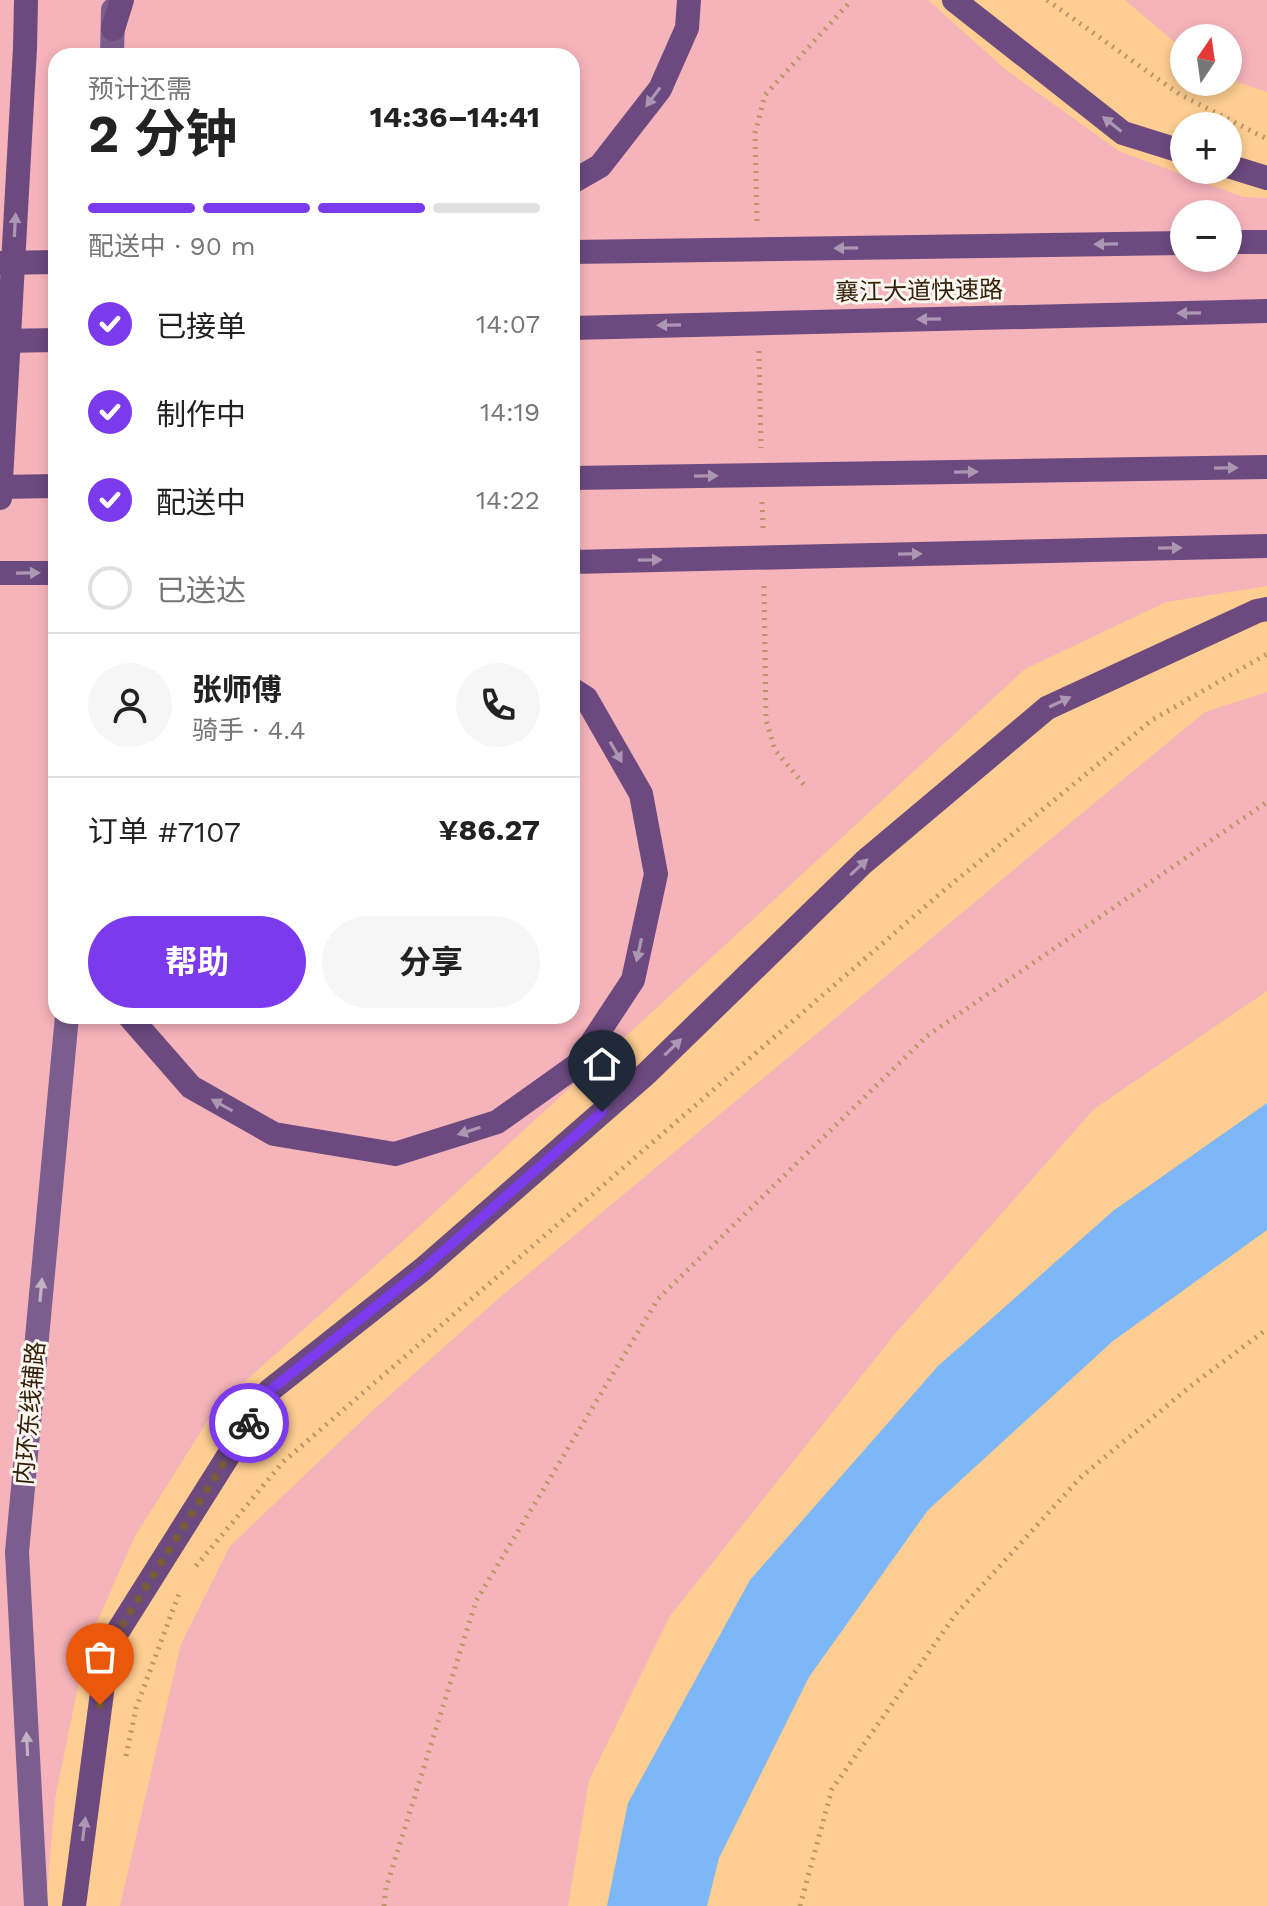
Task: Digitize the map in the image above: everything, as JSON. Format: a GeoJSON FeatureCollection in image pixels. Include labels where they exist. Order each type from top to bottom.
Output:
{"type":"FeatureCollection","features":[{"type":"Feature","properties":{"kind":"highway"},"geometry":{"type":"LineString","coordinates":[[0,498],[26,0]]}},
{"type":"Feature","properties":{"kind":"highway"},"geometry":{"type":"LineString","coordinates":[[113,29],[122,0]]}},
{"type":"Feature","properties":{"kind":"highway"},"geometry":{"type":"LineString","coordinates":[[580,177],[600,166],[660,89],[687,28],[689,0]]}},
{"type":"Feature","properties":{"kind":"highway"},"geometry":{"type":"LineString","coordinates":[[954,0],[1123,133],[1170,148]]}},
{"type":"Feature","properties":{"kind":"highway"},"geometry":{"type":"LineString","coordinates":[[1242,170],[1267,178]]}},
{"type":"Feature","properties":{"kind":"highway"},"geometry":{"type":"LineString","coordinates":[[1242,242],[1267,242]]}},
{"type":"Feature","properties":{"kind":"highway"},"geometry":{"type":"LineString","coordinates":[[580,252],[1170,243]]}},
{"type":"Feature","properties":{"kind":"highway"},"geometry":{"type":"LineString","coordinates":[[0,263],[48,262]]}},
{"type":"Feature","properties":{"kind":"highway","name":"襄江大道快速路"},"geometry":{"type":"LineString","coordinates":[[580,328],[1267,311]]}},
{"type":"Feature","properties":{"kind":"highway"},"geometry":{"type":"LineString","coordinates":[[0,341],[48,340]]}},
{"type":"Feature","properties":{"kind":"highway"},"geometry":{"type":"LineString","coordinates":[[580,478],[1267,467]]}},
{"type":"Feature","properties":{"kind":"highway"},"geometry":{"type":"LineString","coordinates":[[0,487],[48,486]]}},
{"type":"Feature","properties":{"kind":"highway"},"geometry":{"type":"LineString","coordinates":[[580,562],[1267,546]]}},
{"type":"Feature","properties":{"kind":"highway"},"geometry":{"type":"LineString","coordinates":[[0,573],[48,573]]}},
{"type":"Feature","properties":{"kind":"highway"},"geometry":{"type":"LineString","coordinates":[[74,1906],[108,1647],[269,1391],[423,1269],[623,1093],[864,862],[1047,708],[1267,609]]}},
{"type":"Feature","properties":{"kind":"highway"},"geometry":{"type":"LineString","coordinates":[[136,1024],[191,1087],[274,1134],[395,1154],[497,1122],[577,1065],[633,980],[656,874],[641,794],[586,698],[580,694]]}},
{"type":"Feature","properties":{"kind":"main road"},"geometry":{"type":"LineString","coordinates":[[112,48],[113,0]]}},
{"type":"Feature","properties":{"kind":"main road","name":"内环东线辅路"},"geometry":{"type":"LineString","coordinates":[[36,1906],[17,1552],[66,1024]]}},
{"type":"Feature","properties":{"kind":"path"},"geometry":{"type":"LineString","coordinates":[[1047,0],[1179,94],[1267,139]]}},
{"type":"Feature","properties":{"kind":"path"},"geometry":{"type":"LineString","coordinates":[[757,228],[755,133],[765,95],[849,3]]}},
{"type":"Feature","properties":{"kind":"path"},"geometry":{"type":"LineString","coordinates":[[759,340],[761,451]]}},
{"type":"Feature","properties":{"kind":"path"},"geometry":{"type":"LineString","coordinates":[[762,498],[763,530]]}},
{"type":"Feature","properties":{"kind":"path"},"geometry":{"type":"LineString","coordinates":[[764,578],[766,720],[775,750],[807,788]]}},
{"type":"Feature","properties":{"kind":"path"},"geometry":{"type":"LineString","coordinates":[[194,1569],[283,1462],[942,892],[1152,720],[1267,654]]}},
{"type":"Feature","properties":{"kind":"path"},"geometry":{"type":"LineString","coordinates":[[384,1906],[386,1888],[476,1601],[658,1299],[927,1036],[1267,802]]}},
{"type":"Feature","properties":{"kind":"path"},"geometry":{"type":"LineString","coordinates":[[800,1906],[832,1789],[956,1614],[1082,1476],[1192,1385],[1267,1329]]}},
{"type":"Feature","properties":{"kind":"path"},"geometry":{"type":"LineString","coordinates":[[123,1770],[136,1708],[184,1581]]}},
{"type":"Feature","properties":{"kind":"shaded area"},"geometry":{"type":"Polygon","coordinates":[[[0,0],[928,0],[1006,70],[1119,151],[1170,170],[1170,184],[1208,184],[1243,197],[1267,198],[1267,586],[1166,602],[1025,669],[411,1234],[217,1406],[135,1536],[86,1647],[55,1799],[46,1906],[0,1906],[0,0]]]}},
{"type":"Feature","properties":{"kind":"shaded area"},"geometry":{"type":"Polygon","coordinates":[[[1125,0],[1267,0],[1267,92],[1242,84],[1242,24],[1170,24],[1170,38],[1125,0]]]}},
{"type":"Feature","properties":{"kind":"shaded area"},"geometry":{"type":"Polygon","coordinates":[[[1267,692],[1267,991],[1094,1109],[894,1335],[670,1616],[589,1780],[568,1906],[120,1906],[181,1644],[230,1546],[372,1411],[498,1299],[1047,842],[1205,712],[1267,692]]]}},
{"type":"Feature","properties":{"kind":"water"},"geometry":{"type":"Polygon","coordinates":[[[1267,1103],[1267,1230],[1113,1341],[928,1510],[809,1677],[719,1858],[707,1906],[607,1906],[628,1803],[750,1580],[938,1366],[1113,1211],[1267,1103]]]}},
{"type":"Feature","properties":{"kind":"way so far"},"geometry":{"type":"LineString","coordinates":[[100,1705],[108,1647],[249,1423]]}},
{"type":"Feature","properties":{"kind":"route"},"geometry":{"type":"LineString","coordinates":[[249,1423],[269,1391],[423,1269],[602,1112]]}}]}
